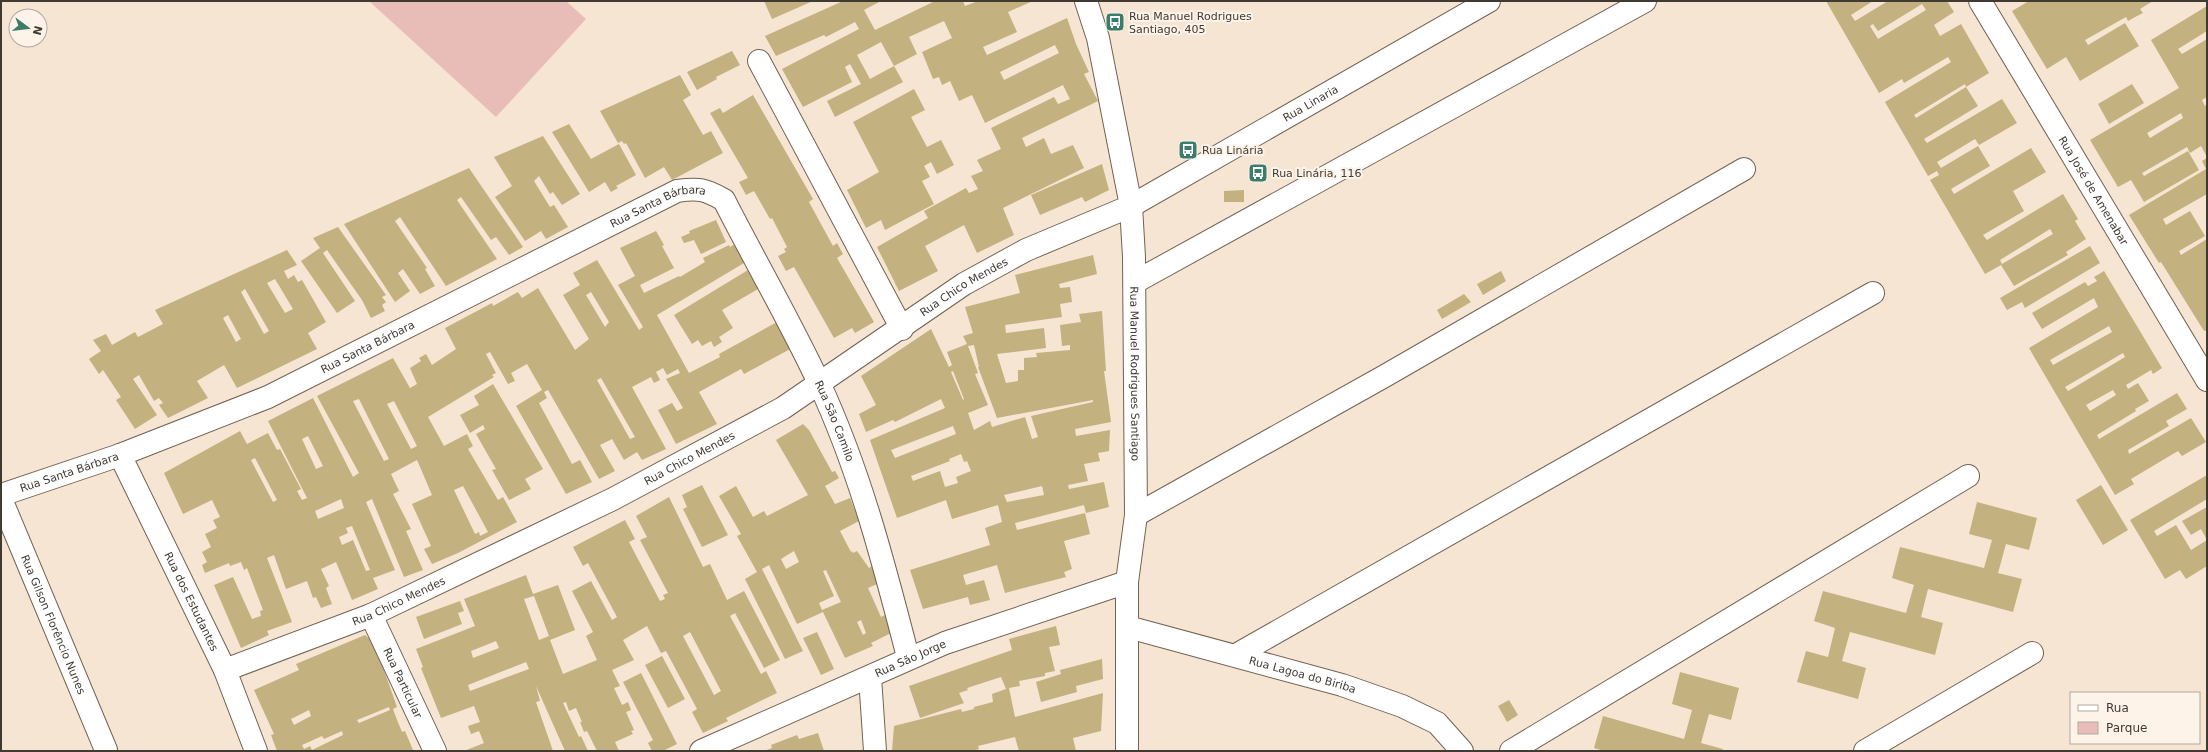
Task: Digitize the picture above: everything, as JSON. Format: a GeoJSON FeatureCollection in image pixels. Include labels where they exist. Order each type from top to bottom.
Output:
{"type":"FeatureCollection","features":[{"type":"Feature","properties":{"kind":"street","name":"Rua Manuel Rodrigues Santiago"},"geometry":{"type":"LineString","coordinates":[[1086,1],[1098,38],[1131,206],[1135,282],[1136,515],[1127,582],[1127,751]]}},
{"type":"Feature","properties":{"kind":"street","name":"Rua Linaria"},"geometry":{"type":"LineString","coordinates":[[1131,206],[1489,1]]}},
{"type":"Feature","properties":{"kind":"street"},"geometry":{"type":"LineString","coordinates":[[1135,282],[1645,1]]}},
{"type":"Feature","properties":{"kind":"street","name":"Rua José de Amenabar"},"geometry":{"type":"LineString","coordinates":[[1980,1],[2207,380]]}},
{"type":"Feature","properties":{"kind":"street"},"geometry":{"type":"LineString","coordinates":[[759,61],[902,329]]}},
{"type":"Feature","properties":{"kind":"street"},"geometry":{"type":"LineString","coordinates":[[1136,515],[1382,377],[1744,170]]}},
{"type":"Feature","properties":{"kind":"street","name":"Rua Santa Bárbara"},"geometry":{"type":"LineString","coordinates":[[1,495],[120,455],[268,397],[678,191],[693,189],[707,190],[724,200]]}},
{"type":"Feature","properties":{"kind":"street","name":"Rua São Camilo"},"geometry":{"type":"LineString","coordinates":[[724,200],[819,384],[857,477],[885,570],[908,657]]}},
{"type":"Feature","properties":{"kind":"street","name":"Rua Chico Mendes"},"geometry":{"type":"LineString","coordinates":[[225,670],[371,615],[613,499],[783,408],[902,329],[964,284],[1026,250],[1131,206]]}},
{"type":"Feature","properties":{"kind":"street"},"geometry":{"type":"LineString","coordinates":[[1236,655],[1873,294]]}},
{"type":"Feature","properties":{"kind":"street","name":"Rua dos Estudantes"},"geometry":{"type":"LineString","coordinates":[[120,455],[225,670],[256,751]]}},
{"type":"Feature","properties":{"kind":"street"},"geometry":{"type":"LineString","coordinates":[[1510,751],[1968,476]]}},
{"type":"Feature","properties":{"kind":"street","name":"Rua Gilson Florêncio Nunes"},"geometry":{"type":"LineString","coordinates":[[1,499],[106,750]]}},
{"type":"Feature","properties":{"kind":"street","name":"Rua São Jorge"},"geometry":{"type":"LineString","coordinates":[[701,751],[870,677],[908,657],[944,643],[1127,582]]}},
{"type":"Feature","properties":{"kind":"street","name":"Rua Particular"},"geometry":{"type":"LineString","coordinates":[[371,615],[435,751]]}},
{"type":"Feature","properties":{"kind":"street","name":"Rua Lagoa do Biriba"},"geometry":{"type":"LineString","coordinates":[[1128,627],[1236,655],[1342,685],[1402,706],[1437,723],[1456,742],[1462,751]]}},
{"type":"Feature","properties":{"kind":"street"},"geometry":{"type":"LineString","coordinates":[[1865,751],[2032,653]]}},
{"type":"Feature","properties":{"kind":"street"},"geometry":{"type":"LineString","coordinates":[[870,677],[875,751]]}},
{"type":"Feature","properties":{"kind":"green space"},"geometry":{"type":"Polygon","coordinates":[[[369,1],[566,1],[586,19],[496,117],[369,1]]]}},
{"type":"Feature","properties":{"kind":"building"},"geometry":{"type":"Polygon","coordinates":[[[764,1],[813,1],[772,19],[764,1]]]}},
{"type":"Feature","properties":{"kind":"building"},"geometry":{"type":"Polygon","coordinates":[[[843,1],[881,1],[864,10],[875,30],[935,1],[963,1],[965,6],[978,1],[1033,1],[1008,12],[1017,32],[983,47],[987,55],[1067,18],[1076,44],[1089,72],[1084,74],[1098,101],[1022,138],[1026,147],[1044,138],[1051,154],[1073,145],[1084,168],[1003,208],[1014,235],[977,253],[964,225],[925,246],[938,271],[899,291],[877,247],[928,218],[924,211],[966,188],[969,193],[978,189],[971,176],[983,171],[977,160],[1001,149],[991,128],[1054,97],[1058,104],[1070,99],[1063,85],[985,123],[972,95],[959,101],[950,81],[942,85],[939,77],[933,79],[922,52],[952,38],[944,21],[909,37],[917,54],[894,66],[903,82],[835,117],[827,101],[861,84],[850,64],[845,67],[852,82],[803,107],[782,69],[859,29],[855,22],[826,37],[824,35],[776,56],[765,36],[843,1]],[[881,42],[857,55],[870,79],[894,66],[881,42]],[[1055,45],[1000,72],[1004,80],[1059,53],[1055,45]]]}},
{"type":"Feature","properties":{"kind":"building"},"geometry":{"type":"Polygon","coordinates":[[[1826,1],[1873,1],[1851,15],[1855,21],[1888,1],[1947,1],[1954,12],[1934,25],[1940,36],[1961,24],[1989,73],[1966,87],[1978,106],[1924,139],[1927,143],[2002,99],[2017,123],[1979,145],[1975,139],[1937,162],[1941,168],[1978,146],[1990,166],[1951,189],[1954,194],[2031,148],[2046,172],[2013,191],[2024,211],[1983,235],[1987,240],[2063,194],[2078,219],[2075,221],[2086,239],[2066,252],[2068,255],[2014,286],[2001,265],[1985,274],[1930,180],[1939,175],[1937,171],[1928,176],[1885,102],[1951,62],[1948,57],[1904,83],[1902,79],[1879,93],[1826,1]],[[1922,4],[1878,31],[1873,24],[1870,26],[1878,39],[1926,10],[1922,4]],[[1965,84],[1914,115],[1916,118],[1966,87],[1965,84]],[[2050,229],[2000,260],[2002,264],[2053,234],[2050,229]]]}},
{"type":"Feature","properties":{"kind":"building"},"geometry":{"type":"Polygon","coordinates":[[[2029,1],[2153,1],[2140,9],[2143,13],[2128,21],[2126,17],[2085,40],[2088,45],[2125,23],[2139,46],[2080,81],[2066,57],[2047,69],[2012,11],[2029,1]]]}},
{"type":"Feature","properties":{"kind":"building"},"geometry":{"type":"Polygon","coordinates":[[[2207,6],[2207,31],[2178,49],[2182,54],[2207,39],[2207,97],[2202,100],[2205,106],[2207,104],[2207,157],[2201,146],[2190,153],[2187,147],[2142,173],[2144,176],[2188,151],[2199,170],[2144,202],[2131,180],[2118,187],[2090,140],[2179,88],[2151,40],[2207,6]],[[2181,113],[2147,133],[2150,138],[2183,118],[2181,113]]]}},
{"type":"Feature","properties":{"kind":"building"},"geometry":{"type":"Polygon","coordinates":[[[732,51],[740,65],[716,77],[717,79],[697,90],[687,72],[732,51]]]}},
{"type":"Feature","properties":{"kind":"building"},"geometry":{"type":"Polygon","coordinates":[[[680,75],[691,95],[683,100],[703,135],[711,131],[723,153],[672,180],[664,167],[645,178],[626,143],[624,144],[622,141],[618,143],[600,111],[680,75]]]}},
{"type":"Feature","properties":{"kind":"building"},"geometry":{"type":"Polygon","coordinates":[[[2132,84],[2144,103],[2109,124],[2098,104],[2132,84]]]}},
{"type":"Feature","properties":{"kind":"building"},"geometry":{"type":"Polygon","coordinates":[[[914,89],[925,110],[911,117],[927,147],[941,140],[954,165],[937,174],[931,162],[924,166],[930,177],[922,181],[934,204],[885,230],[881,220],[866,228],[847,190],[879,172],[853,122],[914,89]]]}},
{"type":"Feature","properties":{"kind":"building"},"geometry":{"type":"Polygon","coordinates":[[[753,95],[813,199],[809,202],[833,246],[837,243],[843,254],[837,258],[874,322],[855,333],[852,328],[834,338],[794,267],[786,271],[778,256],[786,252],[784,249],[787,247],[772,218],[770,219],[754,191],[746,195],[739,182],[748,178],[710,113],[720,108],[723,113],[753,95]]]}},
{"type":"Feature","properties":{"kind":"building"},"geometry":{"type":"Polygon","coordinates":[[[569,124],[591,159],[619,144],[636,175],[616,186],[618,188],[611,192],[605,182],[589,192],[552,132],[569,124]]]}},
{"type":"Feature","properties":{"kind":"building"},"geometry":{"type":"Polygon","coordinates":[[[543,136],[580,194],[562,205],[553,192],[550,194],[539,176],[534,181],[550,207],[554,205],[568,227],[546,239],[541,231],[525,241],[495,197],[512,186],[494,157],[543,136]]]}},
{"type":"Feature","properties":{"kind":"building"},"geometry":{"type":"Polygon","coordinates":[[[2207,158],[2207,194],[2163,219],[2166,225],[2190,211],[2205,236],[2179,251],[2181,255],[2207,239],[2207,330],[2204,331],[2161,262],[2159,263],[2129,215],[2206,169],[2202,161],[2207,158]]]}},
{"type":"Feature","properties":{"kind":"building"},"geometry":{"type":"Polygon","coordinates":[[[1102,164],[1109,190],[1085,202],[1082,197],[1040,215],[1031,195],[1102,164]]]}},
{"type":"Feature","properties":{"kind":"building"},"geometry":{"type":"Polygon","coordinates":[[[469,168],[523,247],[509,255],[496,237],[491,240],[461,197],[457,200],[497,259],[446,286],[400,217],[395,221],[427,268],[425,269],[435,286],[420,294],[403,269],[398,273],[410,291],[395,302],[344,224],[469,168]]]}},
{"type":"Feature","properties":{"kind":"building"},"geometry":{"type":"Polygon","coordinates":[[[1244,190],[1244,202],[1224,202],[1224,191],[1244,190]]]}},
{"type":"Feature","properties":{"kind":"building"},"geometry":{"type":"Polygon","coordinates":[[[716,220],[726,242],[701,254],[694,240],[684,243],[681,237],[690,233],[689,231],[716,220]]]}},
{"type":"Feature","properties":{"kind":"building"},"geometry":{"type":"Polygon","coordinates":[[[338,227],[386,295],[382,297],[386,302],[382,305],[385,311],[371,318],[362,300],[327,250],[323,253],[355,301],[337,313],[301,261],[320,248],[313,238],[338,227]]]}},
{"type":"Feature","properties":{"kind":"building"},"geometry":{"type":"Polygon","coordinates":[[[656,231],[664,245],[662,246],[674,268],[640,285],[644,293],[679,276],[680,277],[705,262],[703,258],[729,245],[730,247],[735,244],[744,263],[657,315],[689,373],[720,357],[719,354],[777,322],[792,348],[744,374],[741,369],[699,392],[717,424],[676,444],[658,410],[672,403],[677,411],[683,408],[666,379],[680,373],[678,369],[667,375],[663,368],[656,372],[660,380],[654,383],[651,377],[632,387],[666,449],[642,460],[637,452],[624,460],[612,439],[600,445],[615,471],[599,479],[548,390],[544,392],[547,398],[539,403],[572,464],[580,460],[592,482],[566,494],[516,406],[542,390],[527,364],[511,373],[515,381],[508,384],[490,352],[486,354],[496,373],[492,375],[494,377],[428,417],[444,446],[467,434],[473,446],[468,449],[498,500],[503,497],[517,522],[458,553],[432,564],[424,549],[431,546],[412,504],[432,495],[417,460],[391,474],[399,491],[393,494],[411,529],[406,531],[423,570],[404,577],[372,499],[366,502],[395,570],[373,578],[378,589],[352,600],[336,562],[321,569],[329,586],[326,588],[332,604],[321,608],[316,597],[313,598],[307,581],[286,589],[274,555],[267,558],[292,622],[267,631],[269,635],[241,648],[214,585],[233,577],[252,619],[261,616],[260,611],[263,610],[247,568],[244,570],[241,562],[230,566],[229,563],[205,573],[202,565],[207,562],[202,552],[211,547],[205,534],[217,528],[213,520],[220,517],[212,500],[183,514],[164,473],[240,431],[247,444],[268,433],[277,450],[280,449],[301,489],[297,491],[302,500],[307,498],[268,421],[313,398],[353,477],[359,473],[317,396],[393,358],[410,388],[417,384],[410,368],[421,361],[419,358],[426,354],[432,365],[456,349],[445,328],[492,303],[493,306],[518,292],[522,298],[538,288],[575,350],[589,339],[563,295],[580,285],[573,273],[597,260],[639,330],[643,327],[618,285],[635,276],[620,248],[656,231]],[[591,292],[586,295],[605,327],[609,322],[591,292]],[[601,378],[597,380],[630,439],[635,437],[601,378]],[[359,399],[353,401],[384,461],[389,459],[359,399]],[[394,401],[387,404],[411,449],[417,446],[394,401]],[[308,436],[302,439],[316,469],[323,466],[308,436]],[[255,458],[251,460],[273,502],[277,500],[255,458]],[[463,486],[454,490],[475,534],[479,532],[480,536],[488,532],[463,486]],[[341,499],[315,511],[318,519],[344,508],[341,499]],[[352,526],[346,528],[348,533],[339,537],[342,545],[353,540],[366,571],[370,570],[352,526]]]}},
{"type":"Feature","properties":{"kind":"building"},"geometry":{"type":"Polygon","coordinates":[[[2090,246],[2100,263],[2025,308],[2022,302],[2007,310],[2000,298],[2090,246]]]}},
{"type":"Feature","properties":{"kind":"building"},"geometry":{"type":"Polygon","coordinates":[[[287,250],[297,265],[284,271],[288,279],[294,275],[298,282],[302,280],[326,322],[308,333],[317,349],[237,388],[224,365],[197,381],[208,398],[168,418],[159,405],[163,403],[159,398],[154,401],[139,375],[133,379],[157,415],[135,429],[116,400],[121,397],[103,370],[99,374],[89,359],[101,351],[93,340],[106,334],[112,345],[135,332],[138,337],[163,324],[155,310],[287,250]],[[275,279],[267,283],[285,313],[293,309],[275,279]],[[245,289],[241,292],[264,334],[269,331],[245,289]],[[228,315],[223,318],[236,342],[241,339],[228,315]]]}},
{"type":"Feature","properties":{"kind":"building"},"geometry":{"type":"Polygon","coordinates":[[[1093,255],[1097,274],[1059,284],[1060,288],[1070,287],[1072,302],[1060,304],[1062,317],[1005,325],[1006,333],[1044,328],[1046,348],[997,354],[1006,383],[1018,381],[1018,370],[1024,370],[1024,358],[1037,357],[1036,353],[1070,350],[1070,345],[1062,346],[1060,325],[1081,322],[1079,314],[1102,311],[1106,371],[1104,371],[1111,422],[1075,429],[1076,436],[1110,430],[1109,451],[1098,453],[1100,461],[1084,464],[1088,481],[1068,485],[1069,489],[1104,482],[1109,507],[1086,513],[1084,505],[1015,523],[1017,530],[1085,513],[1090,534],[1064,541],[1072,569],[1064,572],[1066,577],[1005,593],[997,565],[963,575],[966,585],[984,580],[990,600],[970,605],[968,597],[923,609],[910,570],[990,545],[985,528],[1002,522],[998,505],[952,519],[946,500],[897,518],[870,440],[945,408],[941,399],[895,422],[893,420],[866,432],[859,414],[876,405],[861,376],[931,329],[949,367],[952,365],[947,352],[967,344],[963,336],[973,333],[965,307],[1020,293],[1015,275],[1093,255]],[[974,345],[968,346],[978,373],[975,374],[988,405],[968,413],[974,430],[990,421],[992,427],[1025,417],[1032,439],[1038,437],[1031,416],[1093,402],[1093,400],[997,418],[978,367],[974,345]],[[953,371],[951,372],[963,400],[964,399],[953,371]],[[953,426],[891,450],[895,458],[956,434],[953,426]],[[961,454],[949,459],[950,461],[911,476],[913,481],[940,471],[945,487],[958,483],[956,477],[971,471],[967,461],[964,462],[961,454]],[[1042,486],[1004,495],[1007,502],[1044,495],[1042,486]]]}},
{"type":"Feature","properties":{"kind":"building"},"geometry":{"type":"Polygon","coordinates":[[[748,270],[758,289],[722,310],[733,328],[719,337],[722,342],[714,347],[711,341],[702,346],[698,340],[692,344],[674,315],[748,270]]]}},
{"type":"Feature","properties":{"kind":"building"},"geometry":{"type":"Polygon","coordinates":[[[1501,271],[1506,281],[1483,295],[1477,284],[1501,271]]]}},
{"type":"Feature","properties":{"kind":"building"},"geometry":{"type":"Polygon","coordinates":[[[2104,271],[2162,368],[2153,374],[2151,370],[2126,385],[2128,389],[2138,383],[2149,401],[2135,409],[2136,411],[2097,435],[2099,439],[2177,393],[2187,409],[2166,421],[2169,426],[2128,450],[2129,454],[2191,418],[2206,442],[2182,456],[2178,451],[2131,479],[2134,484],[2115,495],[2029,348],[2098,307],[2094,298],[2042,329],[2032,313],[2085,282],[2088,286],[2097,281],[2094,277],[2104,271]],[[2109,326],[2050,360],[2053,365],[2112,332],[2109,326]],[[2123,353],[2065,387],[2068,391],[2075,387],[2125,357],[2123,353]],[[2113,390],[2086,405],[2090,411],[2116,395],[2113,390]]]}},
{"type":"Feature","properties":{"kind":"building"},"geometry":{"type":"Polygon","coordinates":[[[1464,294],[1471,302],[1442,319],[1437,310],[1464,294]]]}},
{"type":"Feature","properties":{"kind":"building"},"geometry":{"type":"Polygon","coordinates":[[[493,384],[543,469],[525,479],[531,489],[509,500],[492,470],[496,469],[476,434],[485,429],[483,425],[470,433],[460,415],[479,405],[474,396],[493,384]]]}},
{"type":"Feature","properties":{"kind":"building"},"geometry":{"type":"Polygon","coordinates":[[[803,424],[809,430],[832,472],[835,471],[839,478],[825,486],[835,504],[850,498],[859,521],[840,531],[851,552],[852,551],[853,553],[857,551],[869,568],[872,566],[877,584],[868,588],[881,617],[885,615],[893,632],[871,643],[873,646],[845,658],[823,612],[797,624],[769,565],[762,569],[803,651],[785,659],[745,579],[757,572],[737,536],[741,534],[719,496],[736,486],[753,517],[764,511],[767,516],[808,495],[776,440],[803,424]],[[794,551],[781,559],[786,569],[799,562],[794,551]],[[826,570],[823,571],[834,596],[819,603],[822,610],[841,602],[826,570]],[[861,620],[857,622],[863,635],[866,633],[861,620]]]}},
{"type":"Feature","properties":{"kind":"building"},"geometry":{"type":"Polygon","coordinates":[[[2207,475],[2207,499],[2154,531],[2157,536],[2176,525],[2191,550],[2207,540],[2207,566],[2186,579],[2180,570],[2165,579],[2130,520],[2207,475]]]}},
{"type":"Feature","properties":{"kind":"building"},"geometry":{"type":"Polygon","coordinates":[[[702,485],[728,535],[702,547],[683,509],[687,507],[682,495],[702,485]]]}},
{"type":"Feature","properties":{"kind":"building"},"geometry":{"type":"Polygon","coordinates":[[[2101,485],[2128,530],[2103,545],[2076,500],[2101,485]]]}},
{"type":"Feature","properties":{"kind":"building"},"geometry":{"type":"Polygon","coordinates":[[[669,497],[703,567],[710,564],[727,600],[744,591],[780,660],[764,668],[735,613],[730,616],[761,674],[766,671],[777,693],[726,718],[728,721],[703,733],[692,712],[697,709],[666,651],[661,653],[647,626],[623,640],[634,660],[612,670],[620,686],[614,688],[622,705],[628,702],[631,710],[626,712],[634,730],[631,731],[633,734],[615,742],[619,751],[597,751],[587,731],[584,732],[580,722],[582,722],[576,708],[569,711],[566,702],[563,703],[579,737],[581,736],[588,751],[565,751],[536,686],[540,701],[536,702],[553,751],[464,751],[484,743],[479,731],[471,734],[468,726],[480,722],[474,706],[441,718],[421,668],[423,667],[416,649],[475,626],[464,599],[526,575],[533,594],[558,585],[575,630],[550,640],[563,674],[597,660],[586,636],[593,632],[572,591],[591,581],[612,620],[617,617],[588,563],[583,566],[573,547],[625,520],[635,539],[629,542],[660,601],[665,599],[663,595],[668,593],[640,540],[647,537],[636,516],[669,497]],[[534,596],[524,599],[539,640],[549,636],[534,596]],[[690,632],[683,636],[714,695],[721,691],[690,632]],[[496,641],[471,651],[473,658],[499,648],[496,641]],[[526,662],[468,685],[470,691],[529,669],[526,662]]]}},
{"type":"Feature","properties":{"kind":"building"},"geometry":{"type":"Polygon","coordinates":[[[1977,502],[2037,518],[2029,550],[2006,544],[1998,573],[2022,579],[2013,612],[1928,589],[1921,617],[1943,623],[1935,655],[1850,632],[1842,661],[1866,668],[1858,699],[1797,682],[1806,651],[1828,657],[1835,628],[1814,621],[1823,591],[1906,613],[1914,585],[1892,578],[1900,547],[1984,568],[1992,540],[1969,534],[1977,502]]]}},
{"type":"Feature","properties":{"kind":"building"},"geometry":{"type":"Polygon","coordinates":[[[2207,507],[2207,540],[2201,529],[2191,535],[2182,521],[2207,507]]]}},
{"type":"Feature","properties":{"kind":"building"},"geometry":{"type":"Polygon","coordinates":[[[460,601],[464,611],[458,613],[462,624],[424,639],[416,617],[460,601]]]}},
{"type":"Feature","properties":{"kind":"building"},"geometry":{"type":"Polygon","coordinates":[[[1056,626],[1060,645],[1049,647],[1055,671],[1045,673],[1045,676],[1019,681],[1020,686],[1009,688],[1015,717],[1103,693],[1101,731],[1073,738],[1076,751],[1019,751],[1015,737],[978,746],[979,749],[972,751],[892,751],[894,726],[961,709],[962,712],[974,709],[974,707],[993,702],[992,694],[1006,689],[1001,677],[967,688],[968,690],[959,693],[964,703],[920,718],[909,686],[1012,650],[1009,639],[1056,626]]]}},
{"type":"Feature","properties":{"kind":"building"},"geometry":{"type":"Polygon","coordinates":[[[817,632],[834,669],[821,675],[803,638],[817,632]]]}},
{"type":"Feature","properties":{"kind":"building"},"geometry":{"type":"Polygon","coordinates":[[[365,635],[371,640],[380,659],[397,707],[393,709],[402,732],[405,731],[413,750],[277,751],[271,735],[274,734],[254,690],[299,670],[296,664],[365,635]],[[389,707],[357,720],[359,723],[390,710],[389,707]],[[309,710],[291,719],[294,725],[311,716],[309,710]],[[342,731],[324,739],[322,736],[302,745],[304,749],[310,746],[312,750],[343,735],[342,731]]]}},
{"type":"Feature","properties":{"kind":"building"},"geometry":{"type":"Polygon","coordinates":[[[662,656],[685,699],[668,708],[645,665],[662,656]]]}},
{"type":"Feature","properties":{"kind":"building"},"geometry":{"type":"Polygon","coordinates":[[[1102,659],[1103,679],[1076,686],[1077,692],[1041,702],[1036,682],[1061,674],[1060,670],[1102,659]]]}},
{"type":"Feature","properties":{"kind":"building"},"geometry":{"type":"Polygon","coordinates":[[[1680,672],[1739,688],[1731,720],[1709,714],[1701,743],[1723,749],[1722,751],[1604,751],[1594,748],[1603,716],[1684,739],[1692,710],[1672,704],[1680,672]]]}},
{"type":"Feature","properties":{"kind":"building"},"geometry":{"type":"Polygon","coordinates":[[[641,673],[677,744],[663,751],[652,751],[648,743],[653,740],[623,682],[641,673]]]}},
{"type":"Feature","properties":{"kind":"building"},"geometry":{"type":"Polygon","coordinates":[[[1509,700],[1518,715],[1507,722],[1498,706],[1509,700]]]}},
{"type":"Feature","properties":{"kind":"building"},"geometry":{"type":"Polygon","coordinates":[[[818,733],[824,751],[764,751],[772,748],[771,745],[797,735],[799,739],[818,733]]]}},
{"type":"Feature","properties":{"kind":"place","name":"Rua Manuel Rodrigues Santiago, 405"},"geometry":{"type":"Point","coordinates":[1115,22]}},
{"type":"Feature","properties":{"kind":"place","name":"Rua Linária"},"geometry":{"type":"Point","coordinates":[1188,150]}},
{"type":"Feature","properties":{"kind":"place","name":"Rua Linária, 116"},"geometry":{"type":"Point","coordinates":[1258,173]}}]}
